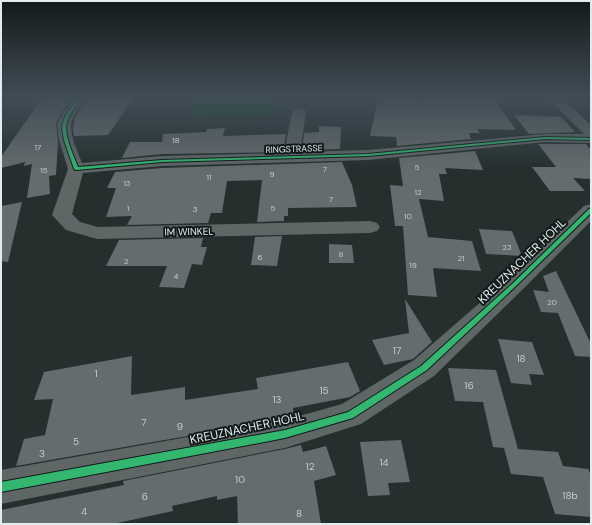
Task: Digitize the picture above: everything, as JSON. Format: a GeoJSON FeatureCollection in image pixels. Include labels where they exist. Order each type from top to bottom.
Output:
{"type":"FeatureCollection","features":[{"type":"Feature","properties":{"kind":"street"},"geometry":{"type":"LineString","coordinates":[[65,122],[68,145],[76,169]]}},
{"type":"Feature","properties":{"kind":"street","name":"RINGSTRASSE"},"geometry":{"type":"LineString","coordinates":[[291,158],[297,122]]}},
{"type":"Feature","properties":{"kind":"street"},"geometry":{"type":"LineString","coordinates":[[580,122],[591,133]]}},
{"type":"Feature","properties":{"kind":"street","name":"RINGSTRASSE"},"geometry":{"type":"LineString","coordinates":[[76,169],[162,161],[368,155],[545,138],[591,139]]}},
{"type":"Feature","properties":{"kind":"street","name":"IM WINKEL"},"geometry":{"type":"LineString","coordinates":[[76,169],[62,215],[73,226],[97,234],[370,227]]}},
{"type":"Feature","properties":{"kind":"street","name":"KREUZNACHER HOHL"},"geometry":{"type":"LineString","coordinates":[[1,487],[284,434],[350,415],[424,368],[514,285],[591,210]]}},
{"type":"Feature","properties":{"kind":"building"},"geometry":{"type":"Polygon","coordinates":[[[25,122],[56,122],[58,141],[56,175],[49,176],[50,194],[27,198],[32,164],[24,166],[25,162],[1,168],[1,157],[25,122]]]}},
{"type":"Feature","properties":{"kind":"building"},"geometry":{"type":"Polygon","coordinates":[[[74,122],[117,122],[108,135],[74,136],[74,122]]]}},
{"type":"Feature","properties":{"kind":"building"},"geometry":{"type":"Polygon","coordinates":[[[373,122],[511,122],[516,130],[477,129],[480,133],[469,133],[471,139],[397,146],[396,137],[370,136],[373,122]]]}},
{"type":"Feature","properties":{"kind":"building"},"geometry":{"type":"Polygon","coordinates":[[[520,122],[566,122],[575,132],[529,134],[520,122]]]}},
{"type":"Feature","properties":{"kind":"building"},"geometry":{"type":"Polygon","coordinates":[[[319,126],[341,127],[340,149],[302,150],[304,133],[319,132],[319,126]]]}},
{"type":"Feature","properties":{"kind":"building"},"geometry":{"type":"Polygon","coordinates":[[[225,128],[223,136],[286,134],[283,152],[162,154],[122,158],[130,142],[162,142],[163,134],[206,132],[207,129],[225,128]]]}},
{"type":"Feature","properties":{"kind":"building"},"geometry":{"type":"Polygon","coordinates":[[[538,144],[586,144],[591,150],[591,179],[573,178],[585,191],[550,191],[532,167],[556,167],[538,144]]]}},
{"type":"Feature","properties":{"kind":"building"},"geometry":{"type":"Polygon","coordinates":[[[475,151],[483,170],[445,168],[447,174],[439,174],[444,201],[419,199],[428,237],[472,241],[481,271],[433,268],[437,297],[408,295],[403,226],[395,226],[390,185],[403,186],[399,158],[475,151]]]}},
{"type":"Feature","properties":{"kind":"building"},"geometry":{"type":"Polygon","coordinates":[[[342,162],[352,185],[357,207],[288,208],[288,216],[284,216],[284,221],[257,222],[262,180],[227,181],[222,213],[211,213],[208,223],[127,225],[132,216],[106,217],[116,188],[107,188],[115,172],[162,168],[342,162]]]}},
{"type":"Feature","properties":{"kind":"building"},"geometry":{"type":"Polygon","coordinates":[[[22,202],[8,262],[1,261],[1,206],[22,202]]]}},
{"type":"Feature","properties":{"kind":"building"},"geometry":{"type":"Polygon","coordinates":[[[479,229],[512,231],[522,256],[486,254],[479,229]]]}},
{"type":"Feature","properties":{"kind":"building"},"geometry":{"type":"Polygon","coordinates":[[[282,236],[277,266],[251,265],[255,237],[282,236]]]}},
{"type":"Feature","properties":{"kind":"building"},"geometry":{"type":"Polygon","coordinates":[[[203,238],[201,247],[207,247],[202,265],[192,264],[184,288],[159,287],[167,266],[106,266],[119,240],[203,238]]]}},
{"type":"Feature","properties":{"kind":"building"},"geometry":{"type":"Polygon","coordinates":[[[329,244],[352,245],[354,263],[329,263],[329,244]]]}},
{"type":"Feature","properties":{"kind":"building"},"geometry":{"type":"Polygon","coordinates":[[[556,271],[591,344],[591,357],[575,356],[558,313],[541,312],[533,290],[549,292],[543,276],[556,271]]]}},
{"type":"Feature","properties":{"kind":"building"},"geometry":{"type":"Polygon","coordinates":[[[405,299],[432,342],[413,359],[384,365],[372,340],[409,333],[405,299]]]}},
{"type":"Feature","properties":{"kind":"building"},"geometry":{"type":"Polygon","coordinates":[[[498,339],[532,342],[544,375],[529,374],[532,385],[511,383],[498,339]]]}},
{"type":"Feature","properties":{"kind":"building"},"geometry":{"type":"Polygon","coordinates":[[[132,356],[131,395],[185,387],[185,400],[258,389],[256,378],[348,362],[360,391],[350,397],[293,408],[294,416],[285,419],[16,466],[24,439],[45,435],[53,399],[34,400],[44,372],[132,356]]]}},
{"type":"Feature","properties":{"kind":"building"},"geometry":{"type":"Polygon","coordinates":[[[448,368],[496,370],[518,449],[558,452],[563,466],[588,469],[591,475],[591,517],[555,514],[543,477],[511,474],[504,448],[493,447],[483,402],[455,401],[448,368]]]}},
{"type":"Feature","properties":{"kind":"building"},"geometry":{"type":"Polygon","coordinates":[[[401,440],[410,482],[388,483],[390,495],[368,496],[360,442],[401,440]]]}},
{"type":"Feature","properties":{"kind":"building"},"geometry":{"type":"Polygon","coordinates":[[[301,445],[303,452],[326,446],[336,475],[314,481],[321,524],[238,524],[237,496],[217,500],[217,496],[172,506],[173,511],[113,524],[1,524],[1,510],[124,485],[123,481],[301,445]]]}},
{"type":"Feature","properties":{"kind":"cycle path"},"geometry":{"type":"LineString","coordinates":[[64,122],[66,140],[76,169],[162,161],[368,155],[545,138],[591,139]]}},
{"type":"Feature","properties":{"kind":"cycle path"},"geometry":{"type":"LineString","coordinates":[[1,487],[285,434],[350,415],[424,368],[514,285],[591,210]]}}]}
